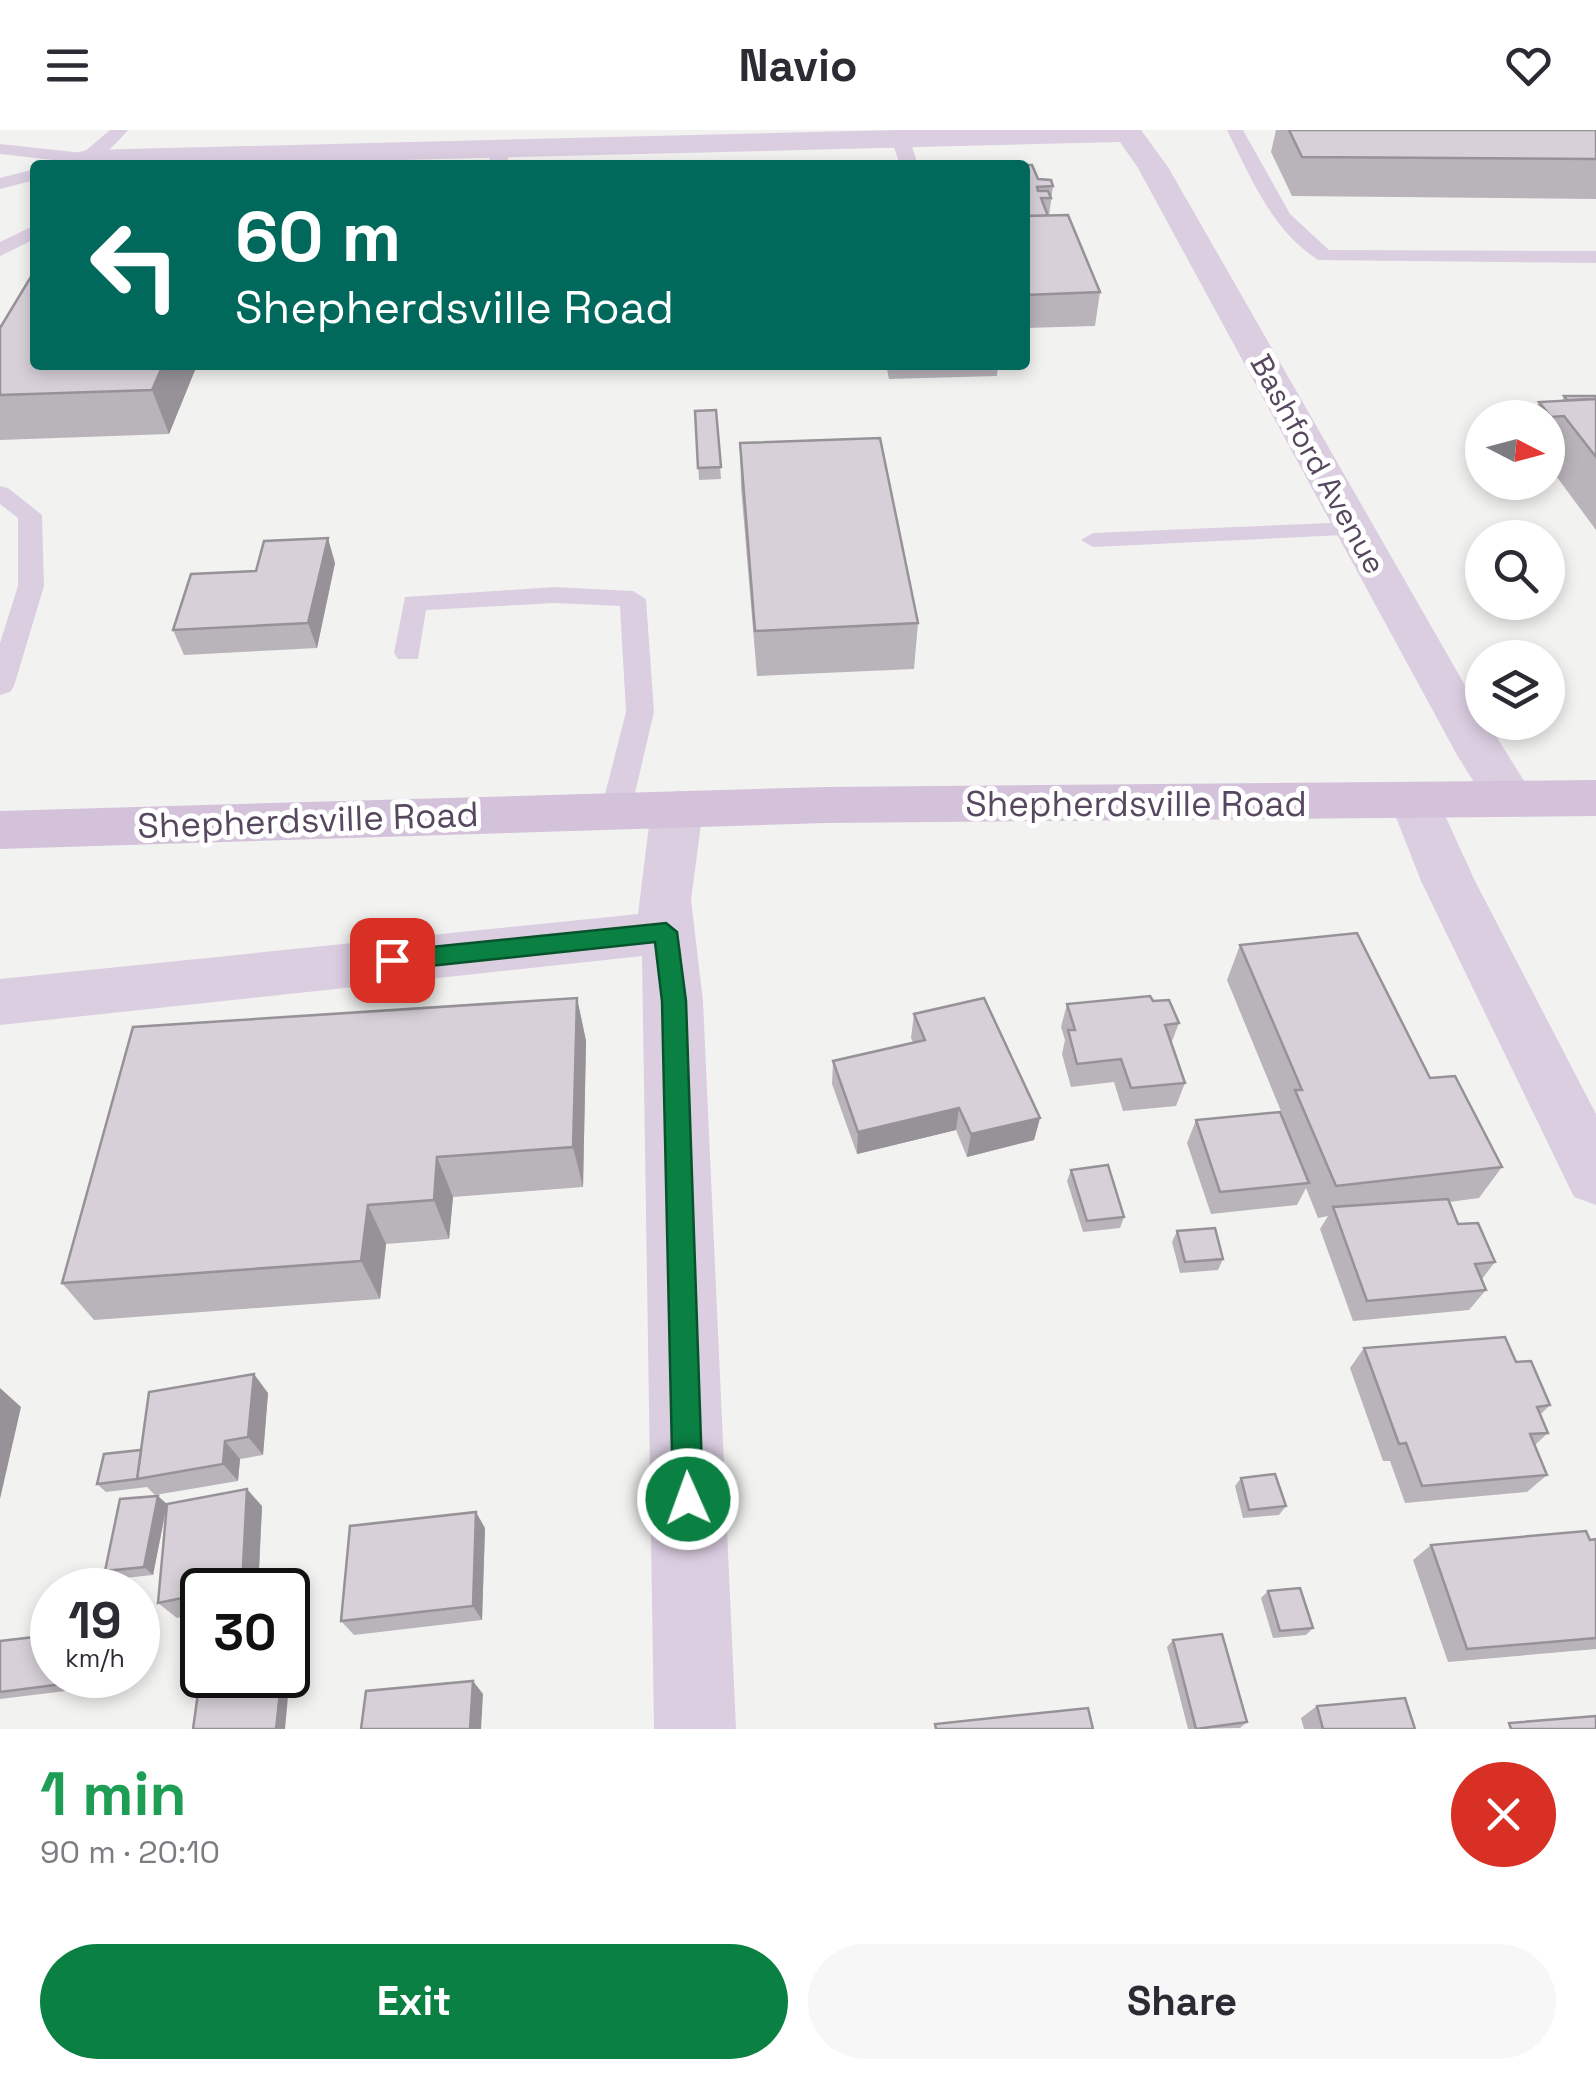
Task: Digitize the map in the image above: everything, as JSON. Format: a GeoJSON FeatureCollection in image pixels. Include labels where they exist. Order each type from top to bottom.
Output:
{"type":"FeatureCollection","features":[{"type":"Feature","properties":{"kind":"main road","name":"Shepherdsville Road"},"geometry":{"type":"LineString","coordinates":[[0,830],[616,810],[1596,798]]}},
{"type":"Feature","properties":{"kind":"street"},"geometry":{"type":"LineString","coordinates":[[289,160],[499,157],[582,138],[827,135],[904,152],[1126,131]]}},
{"type":"Feature","properties":{"kind":"street","name":"Bashford Avenue"},"geometry":{"type":"LineString","coordinates":[[1126,131],[1153,168],[1510,798]]}},
{"type":"Feature","properties":{"kind":"street"},"geometry":{"type":"LineString","coordinates":[[1415,802],[1448,881],[1596,1177]]}},
{"type":"Feature","properties":{"kind":"street"},"geometry":{"type":"LineString","coordinates":[[677,809],[664,900],[674,1001],[695,1729]]}},
{"type":"Feature","properties":{"kind":"street"},"geometry":{"type":"LineString","coordinates":[[0,1002],[666,932]]}},
{"type":"Feature","properties":{"kind":"lane"},"geometry":{"type":"LineString","coordinates":[[22,130],[73,160]]}},
{"type":"Feature","properties":{"kind":"lane"},"geometry":{"type":"LineString","coordinates":[[83,160],[120,130]]}},
{"type":"Feature","properties":{"kind":"lane"},"geometry":{"type":"LineString","coordinates":[[1235,130],[1286,224],[1305,246],[1325,256],[1596,258]]}},
{"type":"Feature","properties":{"kind":"lane"},"geometry":{"type":"LineString","coordinates":[[0,148],[63,160]]}},
{"type":"Feature","properties":{"kind":"lane"},"geometry":{"type":"LineString","coordinates":[[0,184],[30,175]]}},
{"type":"Feature","properties":{"kind":"lane"},"geometry":{"type":"LineString","coordinates":[[0,250],[30,234]]}},
{"type":"Feature","properties":{"kind":"lane"},"geometry":{"type":"LineString","coordinates":[[0,494],[30,515],[31,586],[0,686]]}},
{"type":"Feature","properties":{"kind":"lane"},"geometry":{"type":"LineString","coordinates":[[1093,540],[1355,529]]}},
{"type":"Feature","properties":{"kind":"lane"},"geometry":{"type":"LineString","coordinates":[[408,653],[414,603],[555,595],[633,599],[640,712],[616,810]]}},
{"type":"Feature","properties":{"kind":"building"},"geometry":{"type":"Polygon","coordinates":[[[1289,130],[1596,130],[1596,159],[1302,157],[1289,130]]]}},
{"type":"Feature","properties":{"kind":"building"},"geometry":{"type":"Polygon","coordinates":[[[1030,165],[1038,179],[1051,180],[1053,186],[1037,187],[1038,191],[1048,191],[1051,198],[1041,198],[1048,216],[1030,216],[1030,165]]]}},
{"type":"Feature","properties":{"kind":"building"},"geometry":{"type":"Polygon","coordinates":[[[1068,215],[1100,292],[1030,295],[1030,216],[1068,215]]]}},
{"type":"Feature","properties":{"kind":"building"},"geometry":{"type":"Polygon","coordinates":[[[30,278],[30,370],[161,370],[152,390],[0,395],[0,328],[30,278]]]}},
{"type":"Feature","properties":{"kind":"building"},"geometry":{"type":"Polygon","coordinates":[[[1564,396],[1596,396],[1596,399],[1567,400],[1564,396]]]}},
{"type":"Feature","properties":{"kind":"building"},"geometry":{"type":"Polygon","coordinates":[[[1596,399],[1596,457],[1565,417],[1565,401],[1596,399]]]}},
{"type":"Feature","properties":{"kind":"building"},"geometry":{"type":"Polygon","coordinates":[[[716,410],[721,467],[698,468],[695,411],[716,410]]]}},
{"type":"Feature","properties":{"kind":"building"},"geometry":{"type":"Polygon","coordinates":[[[880,438],[918,623],[755,631],[740,443],[880,438]]]}},
{"type":"Feature","properties":{"kind":"building"},"geometry":{"type":"Polygon","coordinates":[[[328,538],[308,623],[173,630],[191,574],[256,571],[264,541],[328,538]]]}},
{"type":"Feature","properties":{"kind":"building"},"geometry":{"type":"Polygon","coordinates":[[[1357,933],[1430,1078],[1455,1076],[1502,1167],[1336,1186],[1295,1090],[1302,1090],[1240,945],[1357,933]]]}},
{"type":"Feature","properties":{"kind":"building"},"geometry":{"type":"Polygon","coordinates":[[[1150,996],[1153,1001],[1169,1000],[1179,1023],[1165,1025],[1185,1083],[1131,1088],[1121,1059],[1077,1064],[1068,1030],[1075,1030],[1067,1004],[1150,996]]]}},
{"type":"Feature","properties":{"kind":"building"},"geometry":{"type":"Polygon","coordinates":[[[577,998],[573,1147],[437,1157],[434,1200],[368,1205],[361,1261],[62,1283],[133,1027],[577,998]]]}},
{"type":"Feature","properties":{"kind":"building"},"geometry":{"type":"Polygon","coordinates":[[[984,998],[1040,1118],[971,1134],[959,1108],[858,1132],[833,1061],[925,1040],[914,1014],[984,998]]]}},
{"type":"Feature","properties":{"kind":"building"},"geometry":{"type":"Polygon","coordinates":[[[1280,1112],[1309,1183],[1220,1192],[1196,1120],[1280,1112]]]}},
{"type":"Feature","properties":{"kind":"building"},"geometry":{"type":"Polygon","coordinates":[[[1108,1165],[1124,1217],[1087,1221],[1071,1170],[1108,1165]]]}},
{"type":"Feature","properties":{"kind":"building"},"geometry":{"type":"Polygon","coordinates":[[[1448,1199],[1458,1224],[1478,1223],[1495,1262],[1475,1264],[1486,1290],[1367,1301],[1333,1207],[1448,1199]]]}},
{"type":"Feature","properties":{"kind":"building"},"geometry":{"type":"Polygon","coordinates":[[[1215,1228],[1223,1259],[1185,1262],[1177,1231],[1215,1228]]]}},
{"type":"Feature","properties":{"kind":"building"},"geometry":{"type":"Polygon","coordinates":[[[1505,1337],[1516,1362],[1531,1361],[1550,1405],[1537,1407],[1548,1433],[1530,1434],[1547,1475],[1422,1486],[1406,1443],[1399,1444],[1364,1348],[1505,1337]]]}},
{"type":"Feature","properties":{"kind":"building"},"geometry":{"type":"Polygon","coordinates":[[[254,1374],[248,1437],[225,1441],[223,1464],[137,1479],[149,1392],[254,1374]]]}},
{"type":"Feature","properties":{"kind":"building"},"geometry":{"type":"Polygon","coordinates":[[[141,1450],[137,1479],[97,1484],[104,1454],[141,1450]]]}},
{"type":"Feature","properties":{"kind":"building"},"geometry":{"type":"Polygon","coordinates":[[[1275,1474],[1286,1506],[1249,1510],[1241,1478],[1275,1474]]]}},
{"type":"Feature","properties":{"kind":"building"},"geometry":{"type":"Polygon","coordinates":[[[247,1489],[243,1568],[180,1568],[180,1598],[160,1603],[167,1504],[247,1489]]]}},
{"type":"Feature","properties":{"kind":"building"},"geometry":{"type":"Polygon","coordinates":[[[158,1496],[144,1567],[106,1568],[120,1499],[158,1496]]]}},
{"type":"Feature","properties":{"kind":"building"},"geometry":{"type":"Polygon","coordinates":[[[476,1512],[473,1606],[341,1621],[350,1526],[476,1512]]]}},
{"type":"Feature","properties":{"kind":"building"},"geometry":{"type":"Polygon","coordinates":[[[1586,1531],[1590,1540],[1596,1539],[1596,1638],[1467,1649],[1431,1545],[1586,1531]]]}},
{"type":"Feature","properties":{"kind":"building"},"geometry":{"type":"Polygon","coordinates":[[[1300,1588],[1313,1628],[1280,1631],[1268,1591],[1300,1588]]]}},
{"type":"Feature","properties":{"kind":"building"},"geometry":{"type":"Polygon","coordinates":[[[1222,1634],[1247,1722],[1196,1729],[1173,1640],[1222,1634]]]}},
{"type":"Feature","properties":{"kind":"building"},"geometry":{"type":"Polygon","coordinates":[[[30,1638],[30,1688],[0,1692],[0,1641],[30,1638]]]}},
{"type":"Feature","properties":{"kind":"building"},"geometry":{"type":"Polygon","coordinates":[[[473,1681],[470,1729],[361,1729],[366,1691],[473,1681]]]}},
{"type":"Feature","properties":{"kind":"building"},"geometry":{"type":"Polygon","coordinates":[[[197,1698],[279,1698],[276,1729],[193,1729],[197,1698]]]}},
{"type":"Feature","properties":{"kind":"building"},"geometry":{"type":"Polygon","coordinates":[[[1405,1698],[1415,1729],[1323,1729],[1317,1706],[1405,1698]]]}},
{"type":"Feature","properties":{"kind":"building"},"geometry":{"type":"Polygon","coordinates":[[[1088,1708],[1093,1729],[936,1729],[935,1724],[1088,1708]]]}},
{"type":"Feature","properties":{"kind":"building"},"geometry":{"type":"Polygon","coordinates":[[[1596,1716],[1596,1729],[1511,1729],[1509,1723],[1596,1716]]]}},
{"type":"Feature","properties":{"kind":"route"},"geometry":{"type":"LineString","coordinates":[[392,960],[666,932],[674,1001],[688,1499]]}}]}
